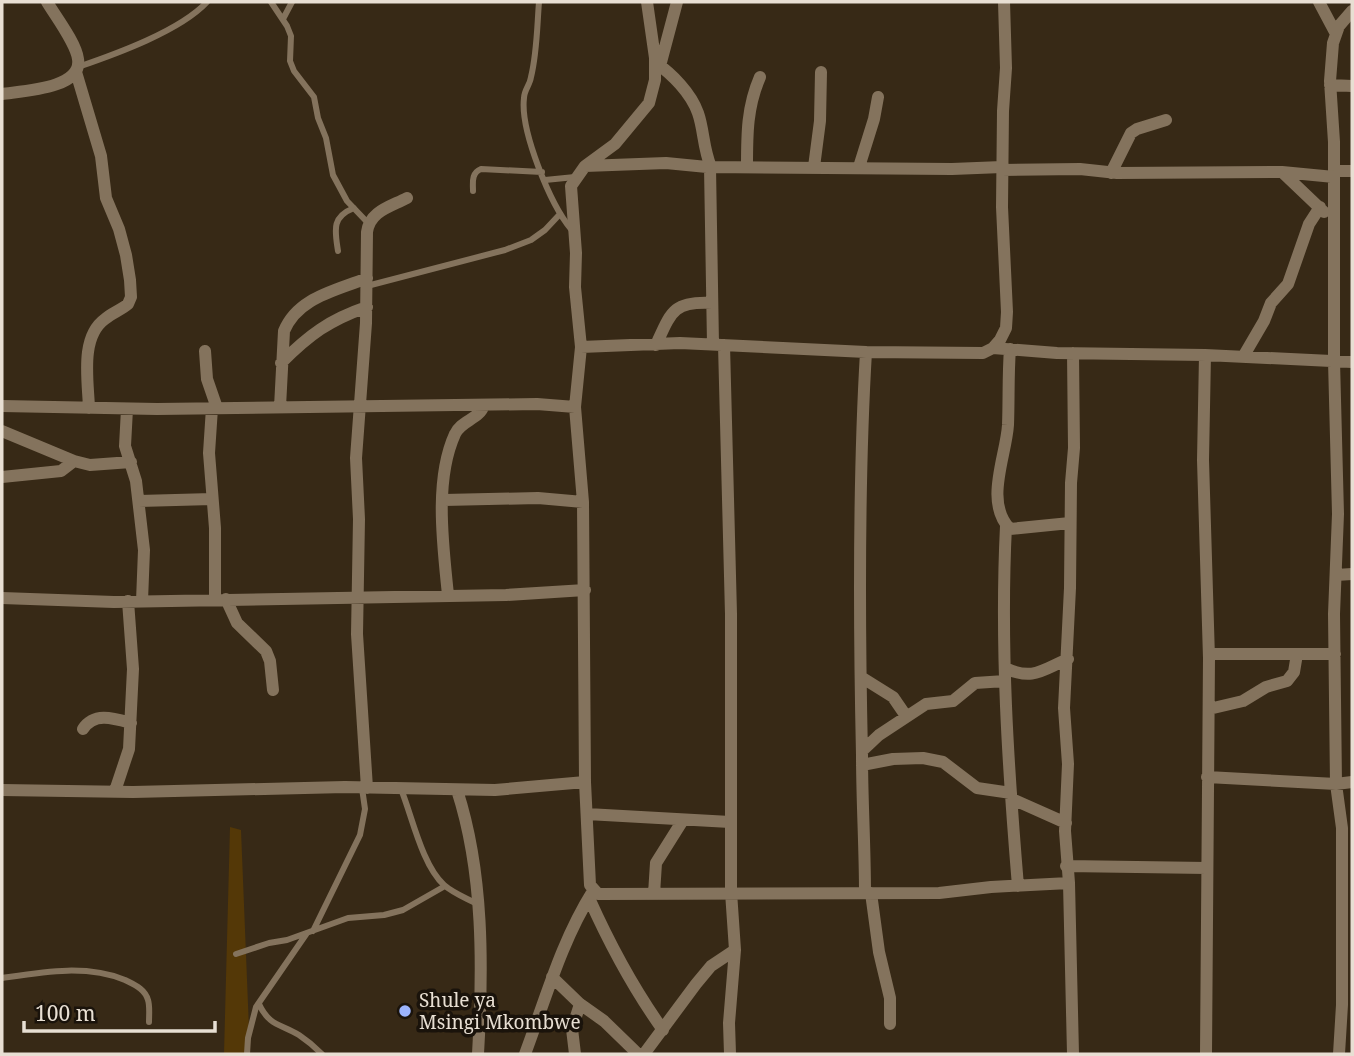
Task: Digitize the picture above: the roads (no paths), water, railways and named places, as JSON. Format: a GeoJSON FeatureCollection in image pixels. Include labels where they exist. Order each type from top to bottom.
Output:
{"type":"FeatureCollection","features":[{"type":"Feature","properties":{"kind":"street"},"geometry":{"type":"LineString","coordinates":[[47,2],[78,57],[77,70],[101,156],[106,198],[119,229],[131,288],[128,304],[105,318],[94,329],[89,341],[89,408]]}},
{"type":"Feature","properties":{"kind":"street"},"geometry":{"type":"LineString","coordinates":[[647,2],[658,64],[692,99],[699,114],[710,167],[712,303],[718,344],[731,601],[730,822],[735,950],[729,1023],[730,1054]]}},
{"type":"Feature","properties":{"kind":"street"},"geometry":{"type":"LineString","coordinates":[[663,1030],[618,961],[591,894],[589,878],[585,782],[583,502],[575,407],[581,347],[575,286],[571,186],[585,166],[615,144],[649,103],[677,2]]}},
{"type":"Feature","properties":{"kind":"street"},"geometry":{"type":"LineString","coordinates":[[581,347],[718,344],[866,352],[983,353],[993,348],[1006,328],[1007,312],[1002,168],[1006,68],[1004,2]]}},
{"type":"Feature","properties":{"kind":"street"},"geometry":{"type":"LineString","coordinates":[[1319,2],[1336,34]]}},
{"type":"Feature","properties":{"kind":"street"},"geometry":{"type":"LineString","coordinates":[[1339,1054],[1342,1005],[1342,828],[1336,784],[1338,514],[1334,361],[1334,179],[1330,85],[1333,43],[1339,26],[1352,12]]}},
{"type":"Feature","properties":{"kind":"street"},"geometry":{"type":"LineString","coordinates":[[2,94],[61,83],[69,80],[77,70]]}},
{"type":"Feature","properties":{"kind":"street"},"geometry":{"type":"LineString","coordinates":[[814,167],[820,121],[821,72]]}},
{"type":"Feature","properties":{"kind":"street"},"geometry":{"type":"LineString","coordinates":[[747,166],[747,120],[760,77]]}},
{"type":"Feature","properties":{"kind":"street"},"geometry":{"type":"LineString","coordinates":[[1330,85],[1352,86]]}},
{"type":"Feature","properties":{"kind":"street"},"geometry":{"type":"LineString","coordinates":[[859,167],[878,97]]}},
{"type":"Feature","properties":{"kind":"street"},"geometry":{"type":"LineString","coordinates":[[1111,173],[1131,133],[1166,120]]}},
{"type":"Feature","properties":{"kind":"street"},"geometry":{"type":"LineString","coordinates":[[585,166],[666,163],[710,167],[1080,169],[1111,173],[1282,172],[1334,179],[1352,171]]}},
{"type":"Feature","properties":{"kind":"street"},"geometry":{"type":"LineString","coordinates":[[1282,172],[1334,223]]}},
{"type":"Feature","properties":{"kind":"street"},"geometry":{"type":"LineString","coordinates":[[1243,357],[1264,321],[1270,303],[1288,284],[1309,223],[1334,179]]}},
{"type":"Feature","properties":{"kind":"street"},"geometry":{"type":"LineString","coordinates":[[365,788],[358,659],[356,457],[368,282],[369,224],[375,214],[407,198]]}},
{"type":"Feature","properties":{"kind":"street"},"geometry":{"type":"LineString","coordinates":[[280,407],[284,331],[297,309],[326,294],[368,282]]}},
{"type":"Feature","properties":{"kind":"street"},"geometry":{"type":"LineString","coordinates":[[656,345],[678,308],[685,303],[712,303]]}},
{"type":"Feature","properties":{"kind":"street"},"geometry":{"type":"LineString","coordinates":[[281,363],[306,338],[322,327],[338,317],[366,307]]}},
{"type":"Feature","properties":{"kind":"street"},"geometry":{"type":"LineString","coordinates":[[993,348],[1352,362]]}},
{"type":"Feature","properties":{"kind":"street"},"geometry":{"type":"LineString","coordinates":[[1010,349],[1007,427],[998,484],[999,508],[1003,522],[1010,529],[1070,523]]}},
{"type":"Feature","properties":{"kind":"street"},"geometry":{"type":"LineString","coordinates":[[205,351],[207,379],[215,408],[209,453],[221,599],[237,623],[266,651],[270,661],[273,690]]}},
{"type":"Feature","properties":{"kind":"street"},"geometry":{"type":"LineString","coordinates":[[866,352],[861,498],[862,758],[868,893],[890,998],[890,1024]]}},
{"type":"Feature","properties":{"kind":"street"},"geometry":{"type":"LineString","coordinates":[[1073,353],[1074,448],[1065,708],[1068,764],[1066,866],[1069,883],[1073,1054]]}},
{"type":"Feature","properties":{"kind":"street"},"geometry":{"type":"LineString","coordinates":[[1205,355],[1203,460],[1209,654],[1206,1054]]}},
{"type":"Feature","properties":{"kind":"street"},"geometry":{"type":"LineString","coordinates":[[2,406],[127,409],[537,404],[575,407]]}},
{"type":"Feature","properties":{"kind":"street"},"geometry":{"type":"LineString","coordinates":[[448,595],[444,551],[446,459],[460,426],[478,415],[484,405]]}},
{"type":"Feature","properties":{"kind":"street"},"geometry":{"type":"LineString","coordinates":[[115,791],[129,749],[135,601],[144,550],[139,501],[125,446],[127,409]]}},
{"type":"Feature","properties":{"kind":"street"},"geometry":{"type":"LineString","coordinates":[[2,430],[74,461],[90,465],[131,463]]}},
{"type":"Feature","properties":{"kind":"street"},"geometry":{"type":"LineString","coordinates":[[2,477],[61,471],[74,461]]}},
{"type":"Feature","properties":{"kind":"street"},"geometry":{"type":"LineString","coordinates":[[444,499],[498,498],[583,502]]}},
{"type":"Feature","properties":{"kind":"street"},"geometry":{"type":"LineString","coordinates":[[139,501],[212,499]]}},
{"type":"Feature","properties":{"kind":"street"},"geometry":{"type":"LineString","coordinates":[[1006,526],[1003,614],[1005,681],[1018,886]]}},
{"type":"Feature","properties":{"kind":"street"},"geometry":{"type":"LineString","coordinates":[[1336,575],[1352,574]]}},
{"type":"Feature","properties":{"kind":"street"},"geometry":{"type":"LineString","coordinates":[[2,598],[135,601],[506,595],[585,590]]}},
{"type":"Feature","properties":{"kind":"street"},"geometry":{"type":"LineString","coordinates":[[1209,654],[1335,654]]}},
{"type":"Feature","properties":{"kind":"street"},"geometry":{"type":"LineString","coordinates":[[1209,709],[1243,702],[1266,687],[1287,681],[1294,672],[1297,654]]}},
{"type":"Feature","properties":{"kind":"street"},"geometry":{"type":"LineString","coordinates":[[1005,667],[1018,674],[1031,675],[1068,659]]}},
{"type":"Feature","properties":{"kind":"street"},"geometry":{"type":"LineString","coordinates":[[862,677],[893,697],[906,716]]}},
{"type":"Feature","properties":{"kind":"street"},"geometry":{"type":"LineString","coordinates":[[862,758],[879,735],[926,704],[953,701],[975,683],[1005,681]]}},
{"type":"Feature","properties":{"kind":"street"},"geometry":{"type":"LineString","coordinates":[[83,729],[89,721],[96,718],[131,723]]}},
{"type":"Feature","properties":{"kind":"street"},"geometry":{"type":"LineString","coordinates":[[862,758],[923,758],[943,762],[977,788],[1011,796],[1066,823]]}},
{"type":"Feature","properties":{"kind":"street"},"geometry":{"type":"LineString","coordinates":[[1207,777],[1336,784],[1352,782]]}},
{"type":"Feature","properties":{"kind":"street"},"geometry":{"type":"LineString","coordinates":[[3,787],[115,791],[365,788],[495,790],[585,782]]}},
{"type":"Feature","properties":{"kind":"street"},"geometry":{"type":"LineString","coordinates":[[457,790],[469,828],[477,904],[481,1011],[478,1054]]}},
{"type":"Feature","properties":{"kind":"street"},"geometry":{"type":"LineString","coordinates":[[587,814],[730,822]]}},
{"type":"Feature","properties":{"kind":"street"},"geometry":{"type":"LineString","coordinates":[[654,894],[656,863],[684,820]]}},
{"type":"Feature","properties":{"kind":"street"},"geometry":{"type":"LineString","coordinates":[[1066,866],[1207,868]]}},
{"type":"Feature","properties":{"kind":"street"},"geometry":{"type":"LineString","coordinates":[[591,894],[731,892],[815,895],[939,892],[1069,883]]}},
{"type":"Feature","properties":{"kind":"street"},"geometry":{"type":"LineString","coordinates":[[525,1054],[558,958],[591,894]]}},
{"type":"Feature","properties":{"kind":"street"},"geometry":{"type":"LineString","coordinates":[[644,1054],[696,984],[711,967],[735,950]]}},
{"type":"Feature","properties":{"kind":"street"},"geometry":{"type":"LineString","coordinates":[[552,977],[638,1054]]}},
{"type":"Feature","properties":{"kind":"street"},"geometry":{"type":"LineString","coordinates":[[575,1054],[572,1029],[580,1004]]}},
{"type":"Feature","properties":{"kind":"lane"},"geometry":{"type":"LineString","coordinates":[[77,70],[147,40],[207,2]]}},
{"type":"Feature","properties":{"kind":"lane"},"geometry":{"type":"LineString","coordinates":[[271,2],[291,36],[290,61],[293,71],[314,97],[333,175],[347,201],[369,224]]}},
{"type":"Feature","properties":{"kind":"lane"},"geometry":{"type":"LineString","coordinates":[[282,19],[292,2]]}},
{"type":"Feature","properties":{"kind":"lane"},"geometry":{"type":"LineString","coordinates":[[539,2],[535,54],[531,78],[523,100],[531,147],[560,214],[574,232]]}},
{"type":"Feature","properties":{"kind":"lane"},"geometry":{"type":"LineString","coordinates":[[474,191],[475,174],[481,169],[542,172]]}},
{"type":"Feature","properties":{"kind":"lane"},"geometry":{"type":"LineString","coordinates":[[545,180],[575,177]]}},
{"type":"Feature","properties":{"kind":"lane"},"geometry":{"type":"LineString","coordinates":[[338,251],[335,234],[337,220],[344,212],[354,208]]}},
{"type":"Feature","properties":{"kind":"lane"},"geometry":{"type":"LineString","coordinates":[[368,282],[505,250],[531,240],[560,214]]}},
{"type":"Feature","properties":{"kind":"lane"},"geometry":{"type":"LineString","coordinates":[[247,1054],[248,1038],[259,1004],[310,932],[360,835],[365,809],[365,788]]}},
{"type":"Feature","properties":{"kind":"lane"},"geometry":{"type":"LineString","coordinates":[[401,789],[431,865],[445,886],[477,904]]}},
{"type":"Feature","properties":{"kind":"lane"},"geometry":{"type":"LineString","coordinates":[[236,954],[348,918],[384,915],[403,910],[445,886]]}},
{"type":"Feature","properties":{"kind":"lane"},"geometry":{"type":"LineString","coordinates":[[2,978],[66,971],[95,971],[114,976],[142,989],[149,1001],[149,1022]]}},
{"type":"Feature","properties":{"kind":"lane"},"geometry":{"type":"LineString","coordinates":[[259,1004],[272,1023],[296,1033],[323,1054]]}},
{"type":"Feature","properties":{"kind":"place","name":"Shule ya Msingi Mkombwe"},"geometry":{"type":"Point","coordinates":[405,1011]}}]}
